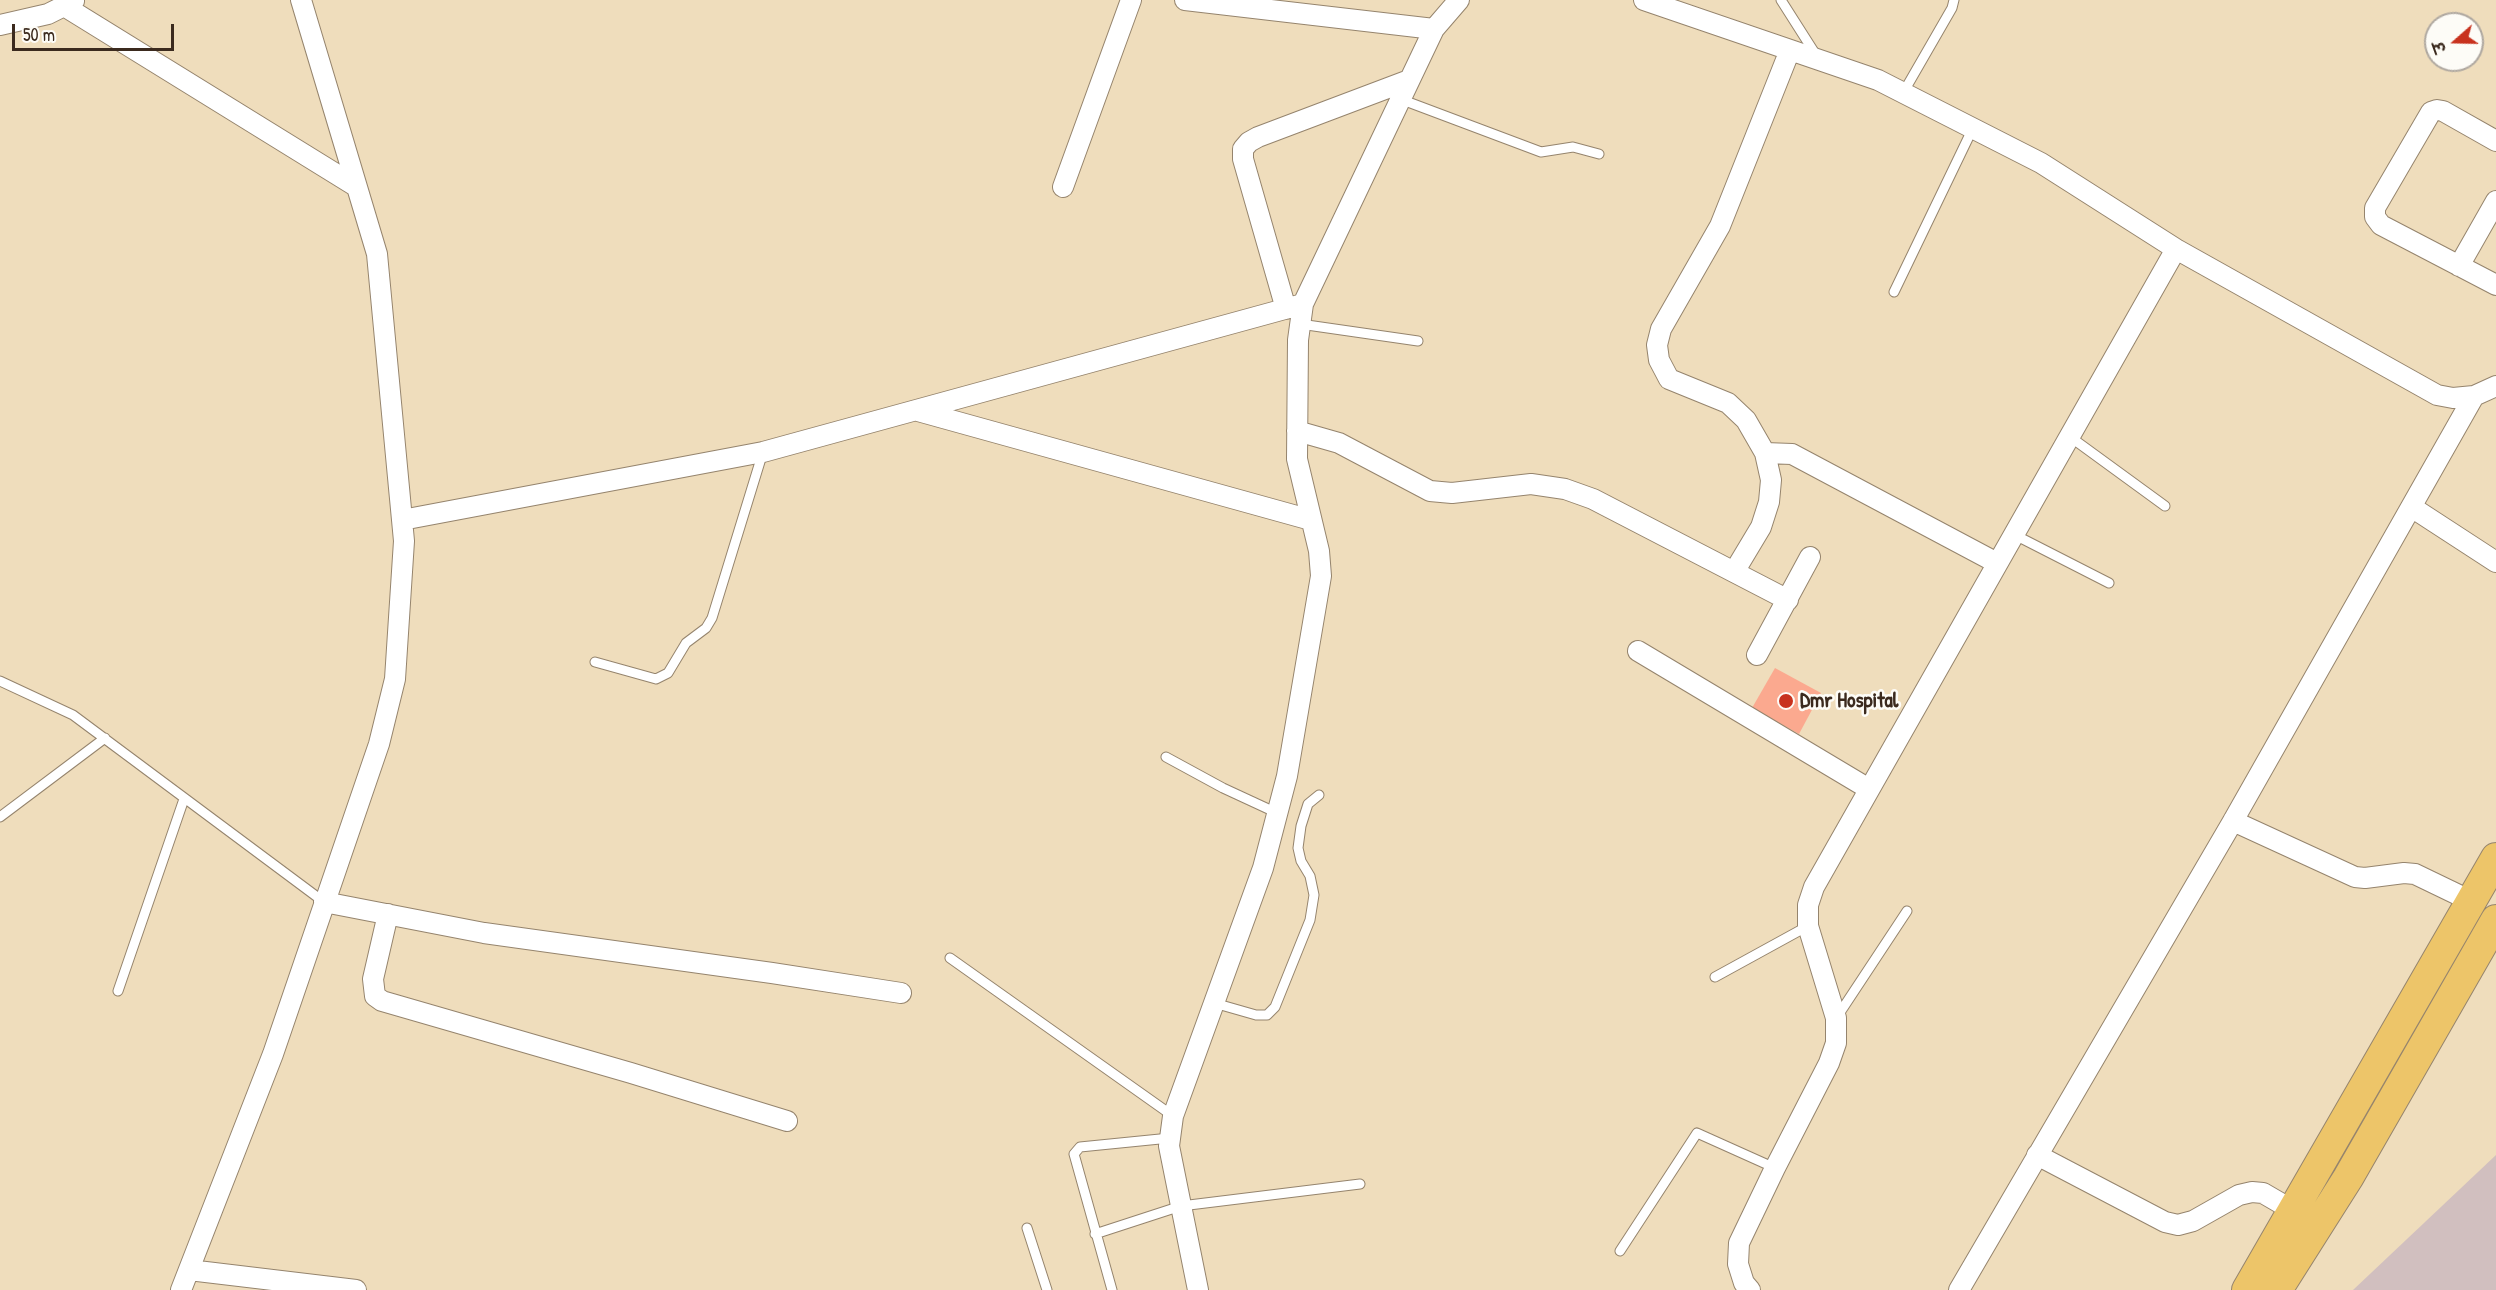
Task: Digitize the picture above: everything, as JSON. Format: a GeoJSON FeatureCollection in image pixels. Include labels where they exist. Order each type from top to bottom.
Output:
{"type":"FeatureCollection","features":[{"type":"Feature","properties":{"kind":"main road"},"geometry":{"type":"LineString","coordinates":[[2247,1290],[2496,858]]}},
{"type":"Feature","properties":{"kind":"main road"},"geometry":{"type":"LineString","coordinates":[[2277,1290],[2348,1178],[2496,920]]}},
{"type":"Feature","properties":{"kind":"street"},"geometry":{"type":"LineString","coordinates":[[181,1290],[273,1054],[379,744],[395,679],[404,541],[377,254],[301,0]]}},
{"type":"Feature","properties":{"kind":"street"},"geometry":{"type":"LineString","coordinates":[[1063,187],[1131,0]]}},
{"type":"Feature","properties":{"kind":"street"},"geometry":{"type":"LineString","coordinates":[[1185,0],[1434,29]]}},
{"type":"Feature","properties":{"kind":"street"},"geometry":{"type":"LineString","coordinates":[[402,520],[763,452],[1295,307],[1434,29],[1459,0]]}},
{"type":"Feature","properties":{"kind":"street"},"geometry":{"type":"LineString","coordinates":[[1644,0],[1878,81],[1903,93],[2041,163],[2176,249],[2437,395],[2453,398],[2474,396],[2496,386]]}},
{"type":"Feature","properties":{"kind":"street"},"geometry":{"type":"LineString","coordinates":[[0,25],[48,14],[70,3],[357,187]]}},
{"type":"Feature","properties":{"kind":"street"},"geometry":{"type":"LineString","coordinates":[[1734,572],[1761,527],[1769,502],[1771,480],[1765,453],[1746,420],[1728,403],[1669,379],[1659,360],[1658,345],[1661,329],[1720,226],[1791,50]]}},
{"type":"Feature","properties":{"kind":"street"},"geometry":{"type":"LineString","coordinates":[[1198,1290],[1169,1146],[1173,1116],[1263,868],[1287,776],[1321,576],[1319,551],[1297,459],[1300,324],[1243,159],[1244,149],[1249,142],[1258,137],[1409,80]]}},
{"type":"Feature","properties":{"kind":"street"},"geometry":{"type":"LineString","coordinates":[[2496,141],[2443,111],[2431,112],[2375,208],[2375,217],[2381,225],[2496,285]]}},
{"type":"Feature","properties":{"kind":"street"},"geometry":{"type":"LineString","coordinates":[[2459,266],[2496,201]]}},
{"type":"Feature","properties":{"kind":"street"},"geometry":{"type":"LineString","coordinates":[[1750,1290],[1744,1283],[1738,1264],[1739,1243],[1774,1168],[1829,1063],[1836,1043],[1836,1018],[1808,926],[1808,905],[1814,887],[2176,249]]}},
{"type":"Feature","properties":{"kind":"street"},"geometry":{"type":"LineString","coordinates":[[1959,1290],[2233,821],[2413,508],[2474,396]]}},
{"type":"Feature","properties":{"kind":"street"},"geometry":{"type":"LineString","coordinates":[[915,410],[1311,520]]}},
{"type":"Feature","properties":{"kind":"street"},"geometry":{"type":"LineString","coordinates":[[1297,431],[1339,443],[1430,491],[1452,493],[1531,484],[1565,489],[1593,499],[1788,600]]}},
{"type":"Feature","properties":{"kind":"street"},"geometry":{"type":"LineString","coordinates":[[1765,453],[1792,454],[1997,563]]}},
{"type":"Feature","properties":{"kind":"street"},"geometry":{"type":"LineString","coordinates":[[2413,508],[2496,562]]}},
{"type":"Feature","properties":{"kind":"street"},"geometry":{"type":"LineString","coordinates":[[1757,655],[1810,557]]}},
{"type":"Feature","properties":{"kind":"street"},"geometry":{"type":"LineString","coordinates":[[1638,651],[1869,789]]}},
{"type":"Feature","properties":{"kind":"street"},"geometry":{"type":"LineString","coordinates":[[2233,821],[2355,877],[2415,874],[2471,901]]}},
{"type":"Feature","properties":{"kind":"street"},"geometry":{"type":"LineString","coordinates":[[324,902],[483,933],[901,993]]}},
{"type":"Feature","properties":{"kind":"street"},"geometry":{"type":"LineString","coordinates":[[388,914],[373,979],[375,996],[382,1001],[600,1063],[787,1121]]}},
{"type":"Feature","properties":{"kind":"street"},"geometry":{"type":"LineString","coordinates":[[2037,1155],[2165,1222],[2178,1225],[2193,1221],[2239,1195],[2252,1192],[2263,1193],[2294,1211]]}},
{"type":"Feature","properties":{"kind":"street"},"geometry":{"type":"LineString","coordinates":[[189,1270],[356,1290]]}},
{"type":"Feature","properties":{"kind":"lane"},"geometry":{"type":"LineString","coordinates":[[1781,0],[1819,60]]}},
{"type":"Feature","properties":{"kind":"lane"},"geometry":{"type":"LineString","coordinates":[[1903,93],[1952,8],[1953,0]]}},
{"type":"Feature","properties":{"kind":"lane"},"geometry":{"type":"LineString","coordinates":[[1400,99],[1540,152],[1573,147],[1599,154]]}},
{"type":"Feature","properties":{"kind":"lane"},"geometry":{"type":"LineString","coordinates":[[1894,292],[1973,128]]}},
{"type":"Feature","properties":{"kind":"lane"},"geometry":{"type":"LineString","coordinates":[[1300,324],[1419,341]]}},
{"type":"Feature","properties":{"kind":"lane"},"geometry":{"type":"LineString","coordinates":[[2069,436],[2165,506]]}},
{"type":"Feature","properties":{"kind":"lane"},"geometry":{"type":"LineString","coordinates":[[595,662],[656,679],[668,673],[687,643],[706,628],[712,618],[763,452]]}},
{"type":"Feature","properties":{"kind":"lane"},"geometry":{"type":"LineString","coordinates":[[2013,534],[2109,583]]}},
{"type":"Feature","properties":{"kind":"lane"},"geometry":{"type":"LineString","coordinates":[[0,681],[73,715],[324,902]]}},
{"type":"Feature","properties":{"kind":"lane"},"geometry":{"type":"LineString","coordinates":[[0,817],[105,738]]}},
{"type":"Feature","properties":{"kind":"lane"},"geometry":{"type":"LineString","coordinates":[[1166,757],[1223,788],[1277,813]]}},
{"type":"Feature","properties":{"kind":"lane"},"geometry":{"type":"LineString","coordinates":[[1214,1003],[1256,1015],[1267,1015],[1275,1007],[1311,920],[1314,895],[1310,876],[1298,848],[1301,826],[1308,804],[1319,795]]}},
{"type":"Feature","properties":{"kind":"lane"},"geometry":{"type":"LineString","coordinates":[[118,991],[184,799]]}},
{"type":"Feature","properties":{"kind":"lane"},"geometry":{"type":"LineString","coordinates":[[1836,1018],[1907,911]]}},
{"type":"Feature","properties":{"kind":"lane"},"geometry":{"type":"LineString","coordinates":[[1715,977],[1808,926]]}},
{"type":"Feature","properties":{"kind":"lane"},"geometry":{"type":"LineString","coordinates":[[950,958],[1173,1116]]}},
{"type":"Feature","properties":{"kind":"lane"},"geometry":{"type":"LineString","coordinates":[[1620,1251],[1697,1133],[1774,1168]]}},
{"type":"Feature","properties":{"kind":"lane"},"geometry":{"type":"LineString","coordinates":[[1112,1290],[1095,1234],[1074,1154],[1075,1150],[1080,1147],[1170,1138]]}},
{"type":"Feature","properties":{"kind":"lane"},"geometry":{"type":"LineString","coordinates":[[1095,1234],[1181,1206],[1360,1184]]}},
{"type":"Feature","properties":{"kind":"lane"},"geometry":{"type":"LineString","coordinates":[[1027,1228],[1047,1290]]}},
{"type":"Feature","properties":{"kind":"shaded area"},"geometry":{"type":"Polygon","coordinates":[[[2496,1155],[2496,1290],[2353,1290],[2496,1155]]]}},
{"type":"Feature","properties":{"kind":"building"},"geometry":{"type":"Polygon","coordinates":[[[1775,668],[1821,693],[1799,734],[1752,708],[1775,668]]]}},
{"type":"Feature","properties":{"kind":"place","name":"Dmr Hospital"},"geometry":{"type":"Point","coordinates":[1786,701]}}]}
